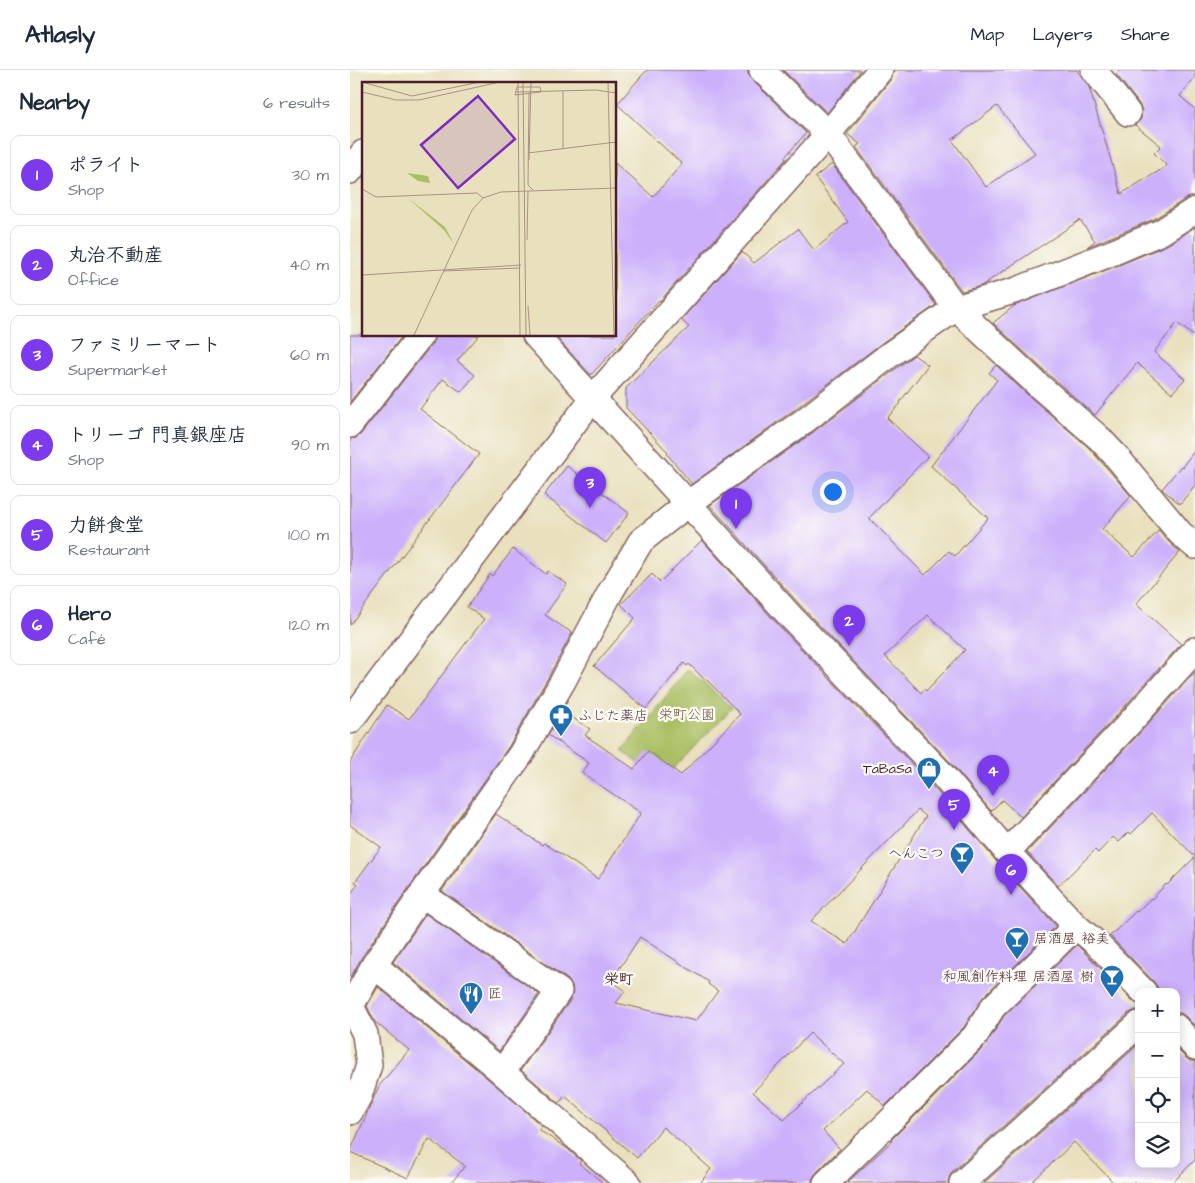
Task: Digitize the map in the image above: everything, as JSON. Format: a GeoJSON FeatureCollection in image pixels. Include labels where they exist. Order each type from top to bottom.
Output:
{"type":"FeatureCollection","features":[{"type":"Feature","properties":{"kind":"street"},"geometry":{"type":"LineString","coordinates":[[762,70],[828,134],[956,308],[1038,385],[1098,437],[1180,532],[1195,546]]}},
{"type":"Feature","properties":{"kind":"street"},"geometry":{"type":"LineString","coordinates":[[350,721],[593,398],[828,134],[880,70]]}},
{"type":"Feature","properties":{"kind":"street"},"geometry":{"type":"LineString","coordinates":[[1094,70],[1128,113]]}},
{"type":"Feature","properties":{"kind":"street"},"geometry":{"type":"LineString","coordinates":[[350,138],[362,151]]}},
{"type":"Feature","properties":{"kind":"street"},"geometry":{"type":"LineString","coordinates":[[350,171],[362,156]]}},
{"type":"Feature","properties":{"kind":"street"},"geometry":{"type":"LineString","coordinates":[[350,1112],[359,1096],[368,1065],[365,1034],[351,1006],[374,965],[521,754],[611,591],[641,541],[688,503],[804,421],[892,353],[956,308],[1017,290],[1122,249],[1160,232],[1195,210]]}},
{"type":"Feature","properties":{"kind":"street"},"geometry":{"type":"LineString","coordinates":[[350,425],[420,336]]}},
{"type":"Feature","properties":{"kind":"street"},"geometry":{"type":"LineString","coordinates":[[536,336],[791,617],[939,771],[1007,852],[1076,926],[1096,943],[1140,988]]}},
{"type":"Feature","properties":{"kind":"street"},"geometry":{"type":"LineString","coordinates":[[1007,852],[1195,650]]}},
{"type":"Feature","properties":{"kind":"street"},"geometry":{"type":"LineString","coordinates":[[422,894],[559,991],[502,1072]]}},
{"type":"Feature","properties":{"kind":"street"},"geometry":{"type":"LineString","coordinates":[[826,1183],[975,1036],[993,1007],[1076,926]]}},
{"type":"Feature","properties":{"kind":"street"},"geometry":{"type":"LineString","coordinates":[[374,965],[502,1072],[628,1183]]}},
{"type":"Feature","properties":{"kind":"street"},"geometry":{"type":"LineString","coordinates":[[962,1183],[1135,1028]]}},
{"type":"Feature","properties":{"kind":"street"},"geometry":{"type":"LineString","coordinates":[[1180,1030],[1195,1047]]}},
{"type":"Feature","properties":{"kind":"green space","name":"栄町公園"},"geometry":{"type":"Polygon","coordinates":[[[688,669],[732,708],[662,780],[622,751],[688,669]]]}},
{"type":"Feature","properties":{"kind":"building"},"geometry":{"type":"Polygon","coordinates":[[[647,70],[748,70],[752,80],[806,133],[785,157],[786,159],[660,301],[591,375],[555,336],[616,336],[616,164],[653,197],[682,164],[617,104],[647,70]]]}},
{"type":"Feature","properties":{"kind":"building"},"geometry":{"type":"Polygon","coordinates":[[[783,70],[861,70],[827,113],[783,70]]]}},
{"type":"Feature","properties":{"kind":"building"},"geometry":{"type":"Polygon","coordinates":[[[894,70],[1077,70],[1089,87],[1121,194],[1167,166],[1154,153],[1161,146],[1135,125],[1141,119],[1142,110],[1116,74],[1120,70],[1195,70],[1195,77],[1180,96],[1195,109],[1195,196],[1187,198],[1154,219],[1087,247],[1095,241],[1080,220],[981,286],[962,291],[856,147],[860,144],[847,134],[891,79],[894,70]],[[997,106],[952,140],[986,187],[1035,153],[997,106]]]}},
{"type":"Feature","properties":{"kind":"building"},"geometry":{"type":"Polygon","coordinates":[[[832,164],[936,305],[883,342],[692,484],[667,454],[668,452],[626,408],[626,388],[689,327],[681,320],[742,252],[754,263],[798,229],[814,250],[848,222],[815,177],[832,164]]]}},
{"type":"Feature","properties":{"kind":"building"},"geometry":{"type":"Polygon","coordinates":[[[1195,227],[1195,337],[1177,323],[1154,352],[1185,379],[1172,393],[1137,363],[1095,415],[993,323],[1014,306],[1167,245],[1195,227]]]}},
{"type":"Feature","properties":{"kind":"building"},"geometry":{"type":"Polygon","coordinates":[[[350,335],[402,336],[350,402],[350,335]]]}},
{"type":"Feature","properties":{"kind":"building"},"geometry":{"type":"Polygon","coordinates":[[[435,336],[478,336],[457,361],[475,375],[461,392],[443,379],[420,409],[479,454],[350,625],[350,439],[356,438],[361,434],[432,344],[435,336]]]}},
{"type":"Feature","properties":{"kind":"building"},"geometry":{"type":"Polygon","coordinates":[[[914,355],[928,365],[901,403],[887,418],[928,456],[869,518],[925,575],[949,551],[955,556],[988,518],[931,466],[997,380],[989,373],[996,365],[1088,447],[1131,496],[1102,529],[1134,557],[1159,530],[1180,552],[1136,604],[1181,644],[1021,817],[1002,800],[991,811],[949,761],[802,607],[710,505],[812,433],[914,355]],[[928,615],[885,656],[921,693],[924,689],[926,691],[965,650],[928,615]]]}},
{"type":"Feature","properties":{"kind":"building"},"geometry":{"type":"Polygon","coordinates":[[[1195,450],[1195,485],[1180,504],[1162,489],[1195,450]]]}},
{"type":"Feature","properties":{"kind":"building"},"geometry":{"type":"Polygon","coordinates":[[[567,466],[629,513],[606,543],[544,495],[567,466]]]}},
{"type":"Feature","properties":{"kind":"building"},"geometry":{"type":"Polygon","coordinates":[[[702,540],[780,627],[928,781],[996,861],[1056,926],[983,997],[964,1027],[885,1106],[867,1089],[823,1131],[840,1149],[816,1173],[812,1183],[700,1183],[711,1169],[663,1127],[637,1158],[565,1096],[559,1103],[521,1070],[571,999],[572,985],[567,979],[442,891],[496,814],[598,879],[641,813],[582,773],[589,763],[548,735],[562,711],[590,729],[585,735],[634,769],[648,751],[681,775],[740,714],[689,664],[687,666],[684,663],[646,709],[594,666],[635,618],[621,604],[652,574],[660,582],[702,540]],[[918,810],[811,921],[847,944],[926,816],[918,810]],[[640,937],[611,981],[625,991],[616,1003],[696,1021],[718,991],[708,984],[709,982],[640,937]],[[810,1033],[753,1092],[784,1120],[844,1064],[810,1033]]]}},
{"type":"Feature","properties":{"kind":"building"},"geometry":{"type":"Polygon","coordinates":[[[513,549],[546,574],[548,571],[567,584],[545,615],[572,633],[509,746],[410,886],[350,978],[350,895],[358,884],[355,882],[381,847],[350,825],[350,762],[387,705],[409,719],[484,619],[467,607],[490,574],[492,576],[513,549]]]}},
{"type":"Feature","properties":{"kind":"building"},"geometry":{"type":"Polygon","coordinates":[[[1195,672],[1195,857],[1152,813],[1131,834],[1129,832],[1119,842],[1113,837],[1098,853],[1095,850],[1058,886],[1027,852],[1195,672]]]}},
{"type":"Feature","properties":{"kind":"building"},"geometry":{"type":"Polygon","coordinates":[[[1195,857],[1195,1026],[1180,1013],[1180,988],[1158,988],[1110,936],[1195,857]]]}},
{"type":"Feature","properties":{"kind":"building"},"geometry":{"type":"Polygon","coordinates":[[[426,914],[539,994],[499,1051],[393,962],[426,914]]]}},
{"type":"Feature","properties":{"kind":"building"},"geometry":{"type":"Polygon","coordinates":[[[1077,945],[1135,1003],[1135,1010],[1129,1013],[952,1172],[948,1183],[847,1183],[892,1141],[985,1046],[1004,1016],[1077,945]]]}},
{"type":"Feature","properties":{"kind":"building"},"geometry":{"type":"Polygon","coordinates":[[[378,987],[493,1083],[542,1126],[539,1130],[568,1149],[581,1161],[579,1163],[603,1183],[451,1183],[465,1166],[429,1139],[408,1178],[350,1152],[379,1086],[409,1050],[375,1022],[367,1006],[378,987]]]}},
{"type":"Feature","properties":{"kind":"building"},"geometry":{"type":"Polygon","coordinates":[[[1135,1048],[1135,1168],[1180,1168],[1180,1052],[1190,1061],[1195,1061],[1195,1160],[1172,1183],[1114,1183],[1074,1142],[1031,1183],[984,1183],[1135,1048]]]}},
{"type":"Feature","properties":{"kind":"place","name":"ファミリーマート"},"geometry":{"type":"Point","coordinates":[590,508]}},
{"type":"Feature","properties":{"kind":"place","name":"ポライト"},"geometry":{"type":"Point","coordinates":[736,529]}},
{"type":"Feature","properties":{"kind":"place","name":"丸治不動産"},"geometry":{"type":"Point","coordinates":[849,646]}},
{"type":"Feature","properties":{"kind":"place","name":"ふじた薬店"},"geometry":{"type":"Point","coordinates":[561,737]}},
{"type":"Feature","properties":{"kind":"place","name":"TaBaSa"},"geometry":{"type":"Point","coordinates":[929,790]}},
{"type":"Feature","properties":{"kind":"place","name":"トリーゴ 門真銀座店"},"geometry":{"type":"Point","coordinates":[993,796]}},
{"type":"Feature","properties":{"kind":"place","name":"力餅食堂"},"geometry":{"type":"Point","coordinates":[954,830]}},
{"type":"Feature","properties":{"kind":"place","name":"へんこつ"},"geometry":{"type":"Point","coordinates":[962,875]}},
{"type":"Feature","properties":{"kind":"place","name":"Hero"},"geometry":{"type":"Point","coordinates":[1011,895]}},
{"type":"Feature","properties":{"kind":"place","name":"居酒屋 裕美"},"geometry":{"type":"Point","coordinates":[1017,960]}},
{"type":"Feature","properties":{"kind":"place","name":"和風創作料理 居酒屋 樹"},"geometry":{"type":"Point","coordinates":[1112,998]}},
{"type":"Feature","properties":{"kind":"place","name":"匠"},"geometry":{"type":"Point","coordinates":[471,1015]}},
{"type":"Feature","properties":{"kind":"district","name":"栄町"},"geometry":{"type":"Point","coordinates":[619,979]}}]}
